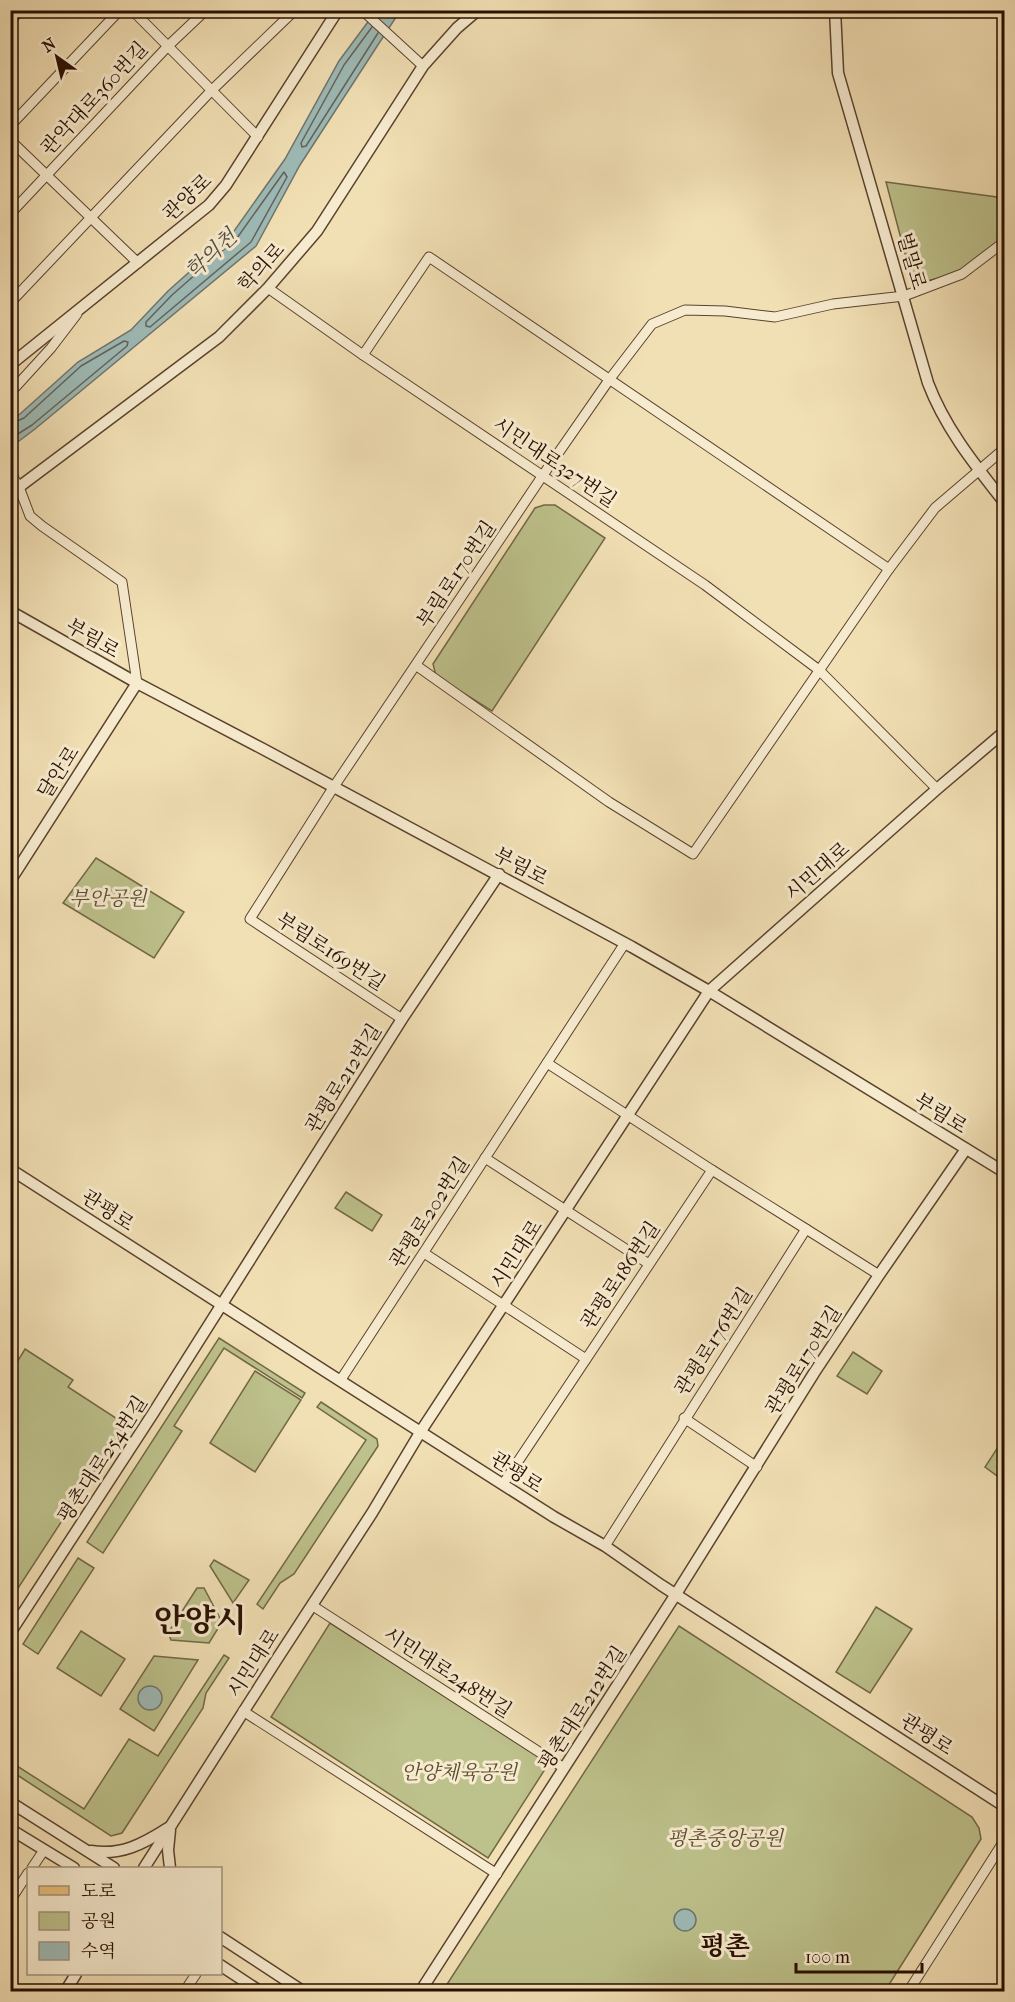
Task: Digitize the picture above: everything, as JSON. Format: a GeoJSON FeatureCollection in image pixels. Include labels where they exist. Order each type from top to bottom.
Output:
{"type":"FeatureCollection","features":[{"type":"Feature","properties":{"kind":"main road"},"geometry":{"type":"LineString","coordinates":[[10,17],[17,10]]}},
{"type":"Feature","properties":{"kind":"street","name":"관악대로360번길"},"geometry":{"type":"LineString","coordinates":[[10,126],[120,10]]}},
{"type":"Feature","properties":{"kind":"street"},"geometry":{"type":"LineString","coordinates":[[132,10],[258,137]]}},
{"type":"Feature","properties":{"kind":"street","name":"관악대로360번길"},"geometry":{"type":"LineString","coordinates":[[46,175],[168,46],[206,10]]}},
{"type":"Feature","properties":{"kind":"street"},"geometry":{"type":"LineString","coordinates":[[10,303],[211,91],[295,10]]}},
{"type":"Feature","properties":{"kind":"street","name":"관양로"},"geometry":{"type":"LineString","coordinates":[[10,365],[209,205],[226,185],[258,137],[338,10]]}},
{"type":"Feature","properties":{"kind":"street"},"geometry":{"type":"LineString","coordinates":[[362,10],[423,66]]}},
{"type":"Feature","properties":{"kind":"street","name":"학의로"},"geometry":{"type":"LineString","coordinates":[[15,489],[219,338],[268,288],[317,231],[423,66],[478,10]]}},
{"type":"Feature","properties":{"kind":"street","name":"벌말로"},"geometry":{"type":"LineString","coordinates":[[835,10],[838,73],[934,400],[979,470],[1005,502]]}},
{"type":"Feature","properties":{"kind":"street","name":"관악대로360번길"},"geometry":{"type":"LineString","coordinates":[[10,140],[138,263]]}},
{"type":"Feature","properties":{"kind":"street"},"geometry":{"type":"LineString","coordinates":[[10,214],[46,175]]}},
{"type":"Feature","properties":{"kind":"street","name":"부림로170번길"},"geometry":{"type":"LineString","coordinates":[[333,788],[543,475],[609,380],[652,324],[685,310],[725,311],[775,317],[833,304],[904,296],[962,274],[1005,242]]}},
{"type":"Feature","properties":{"kind":"street"},"geometry":{"type":"LineString","coordinates":[[363,355],[429,257],[889,569]]}},
{"type":"Feature","properties":{"kind":"street","name":"시민대로327번길"},"geometry":{"type":"LineString","coordinates":[[268,288],[363,355],[705,585],[819,670],[937,789]]}},
{"type":"Feature","properties":{"kind":"street"},"geometry":{"type":"LineString","coordinates":[[10,393],[51,348],[81,309]]}},
{"type":"Feature","properties":{"kind":"street"},"geometry":{"type":"LineString","coordinates":[[417,666],[609,802],[693,854],[889,569],[936,508],[1005,449]]}},
{"type":"Feature","properties":{"kind":"street"},"geometry":{"type":"LineString","coordinates":[[12,474],[15,489],[30,516],[122,582],[136,683]]}},
{"type":"Feature","properties":{"kind":"street","name":"부림로"},"geometry":{"type":"LineString","coordinates":[[10,611],[136,683],[625,943],[709,991],[1005,1172]]}},
{"type":"Feature","properties":{"kind":"street","name":"달안로"},"geometry":{"type":"LineString","coordinates":[[10,881],[136,683]]}},
{"type":"Feature","properties":{"kind":"street","name":"시민대로"},"geometry":{"type":"LineString","coordinates":[[145,1867],[243,1711],[313,1606],[421,1431],[709,991],[937,789],[1005,732]]}},
{"type":"Feature","properties":{"kind":"street","name":"부림로169번길"},"geometry":{"type":"LineString","coordinates":[[333,788],[250,919],[402,1019]]}},
{"type":"Feature","properties":{"kind":"street","name":"관평로212번길"},"geometry":{"type":"LineString","coordinates":[[222,1304],[402,1019],[499,874]]}},
{"type":"Feature","properties":{"kind":"street","name":"관평로202번길"},"geometry":{"type":"LineString","coordinates":[[340,1381],[625,943]]}},
{"type":"Feature","properties":{"kind":"street"},"geometry":{"type":"LineString","coordinates":[[547,1063],[879,1275]]}},
{"type":"Feature","properties":{"kind":"street","name":"관평로170번길"},"geometry":{"type":"LineString","coordinates":[[676,1594],[814,1373],[966,1149]]}},
{"type":"Feature","properties":{"kind":"street"},"geometry":{"type":"LineString","coordinates":[[485,1158],[649,1264]]}},
{"type":"Feature","properties":{"kind":"street","name":"관평로"},"geometry":{"type":"LineString","coordinates":[[10,1168],[340,1381],[605,1546],[1005,1806]]}},
{"type":"Feature","properties":{"kind":"street","name":"관평로186번길"},"geometry":{"type":"LineString","coordinates":[[503,1484],[712,1170]]}},
{"type":"Feature","properties":{"kind":"street","name":"관평로176번길"},"geometry":{"type":"LineString","coordinates":[[605,1546],[684,1418],[806,1229]]}},
{"type":"Feature","properties":{"kind":"street"},"geometry":{"type":"LineString","coordinates":[[424,1253],[586,1359]]}},
{"type":"Feature","properties":{"kind":"street","name":"평촌대로254번길"},"geometry":{"type":"LineString","coordinates":[[10,1633],[222,1304]]}},
{"type":"Feature","properties":{"kind":"street"},"geometry":{"type":"LineString","coordinates":[[684,1418],[757,1467]]}},
{"type":"Feature","properties":{"kind":"street","name":"평촌대로212번길"},"geometry":{"type":"LineString","coordinates":[[420,1992],[676,1594]]}},
{"type":"Feature","properties":{"kind":"street","name":"시민대로248번길"},"geometry":{"type":"LineString","coordinates":[[313,1606],[564,1768]]}},
{"type":"Feature","properties":{"kind":"street"},"geometry":{"type":"LineString","coordinates":[[243,1711],[497,1874]]}},
{"type":"Feature","properties":{"kind":"street"},"geometry":{"type":"LineString","coordinates":[[10,1802],[111,1867]]}},
{"type":"Feature","properties":{"kind":"street"},"geometry":{"type":"LineString","coordinates":[[87,1851],[121,1852],[138,1846],[171,1826]]}},
{"type":"Feature","properties":{"kind":"street"},"geometry":{"type":"LineString","coordinates":[[170,1867],[168,1850],[171,1826]]}},
{"type":"Feature","properties":{"kind":"street"},"geometry":{"type":"LineString","coordinates":[[10,1829],[71,1867]]}},
{"type":"Feature","properties":{"kind":"street"},"geometry":{"type":"LineString","coordinates":[[908,1992],[1005,1841]]}},
{"type":"Feature","properties":{"kind":"street"},"geometry":{"type":"LineString","coordinates":[[33,1867],[44,1850]]}},
{"type":"Feature","properties":{"kind":"street"},"geometry":{"type":"LineString","coordinates":[[10,1900],[27,1874]]}},
{"type":"Feature","properties":{"kind":"street"},"geometry":{"type":"LineString","coordinates":[[222,1938],[304,1992]]}},
{"type":"Feature","properties":{"kind":"street"},"geometry":{"type":"LineString","coordinates":[[222,1966],[261,1992]]}},
{"type":"Feature","properties":{"kind":"street"},"geometry":{"type":"LineString","coordinates":[[65,1992],[75,1975]]}},
{"type":"Feature","properties":{"kind":"street"},"geometry":{"type":"LineString","coordinates":[[184,1992],[195,1975]]}},
{"type":"Feature","properties":{"kind":"green space"},"geometry":{"type":"Polygon","coordinates":[[[886,182],[1004,198],[1004,236],[970,267],[953,275],[913,284],[886,182]]]}},
{"type":"Feature","properties":{"kind":"green space"},"geometry":{"type":"Polygon","coordinates":[[[555,505],[605,538],[492,711],[436,676],[433,664],[535,508],[555,505]]]}},
{"type":"Feature","properties":{"kind":"green space","name":"부안공원"},"geometry":{"type":"Polygon","coordinates":[[[96,858],[184,912],[154,958],[63,903],[96,858]]]}},
{"type":"Feature","properties":{"kind":"green space"},"geometry":{"type":"Polygon","coordinates":[[[346,1192],[382,1215],[372,1231],[335,1208],[346,1192]]]}},
{"type":"Feature","properties":{"kind":"green space"},"geometry":{"type":"Polygon","coordinates":[[[219,1338],[305,1393],[302,1398],[224,1348],[174,1426],[182,1431],[103,1553],[87,1542],[219,1338]]]}},
{"type":"Feature","properties":{"kind":"green space"},"geometry":{"type":"Polygon","coordinates":[[[25,1349],[73,1380],[68,1387],[125,1424],[11,1599],[11,1372],[25,1349]]]}},
{"type":"Feature","properties":{"kind":"green space"},"geometry":{"type":"Polygon","coordinates":[[[853,1352],[882,1371],[867,1394],[837,1376],[853,1352]]]}},
{"type":"Feature","properties":{"kind":"green space"},"geometry":{"type":"Polygon","coordinates":[[[255,1371],[301,1400],[255,1472],[210,1443],[255,1371]]]}},
{"type":"Feature","properties":{"kind":"green space"},"geometry":{"type":"Polygon","coordinates":[[[321,1402],[377,1439],[378,1446],[294,1574],[280,1583],[263,1609],[257,1604],[366,1440],[317,1407],[321,1402]]]}},
{"type":"Feature","properties":{"kind":"green space"},"geometry":{"type":"Polygon","coordinates":[[[998,1447],[1004,1452],[1004,1481],[985,1467],[998,1447]]]}},
{"type":"Feature","properties":{"kind":"green space"},"geometry":{"type":"Polygon","coordinates":[[[78,1558],[94,1568],[38,1654],[23,1644],[78,1558]]]}},
{"type":"Feature","properties":{"kind":"green space"},"geometry":{"type":"Polygon","coordinates":[[[214,1560],[249,1580],[233,1603],[210,1566],[214,1560]]]}},
{"type":"Feature","properties":{"kind":"green space"},"geometry":{"type":"Polygon","coordinates":[[[197,1588],[204,1588],[222,1622],[209,1643],[171,1640],[168,1633],[197,1588]]]}},
{"type":"Feature","properties":{"kind":"green space"},"geometry":{"type":"Polygon","coordinates":[[[876,1607],[912,1629],[870,1693],[836,1672],[876,1607]]]}},
{"type":"Feature","properties":{"kind":"green space","name":"안양체육공원"},"geometry":{"type":"Polygon","coordinates":[[[330,1623],[549,1763],[488,1858],[271,1717],[330,1623]]]}},
{"type":"Feature","properties":{"kind":"green space","name":"평촌중앙공원"},"geometry":{"type":"Polygon","coordinates":[[[679,1626],[972,1817],[979,1828],[981,1839],[885,1991],[442,1992],[679,1626]]]}},
{"type":"Feature","properties":{"kind":"green space"},"geometry":{"type":"Polygon","coordinates":[[[81,1631],[125,1659],[101,1696],[57,1668],[81,1631]]]}},
{"type":"Feature","properties":{"kind":"green space"},"geometry":{"type":"Polygon","coordinates":[[[224,1655],[229,1658],[206,1693],[203,1708],[122,1833],[111,1836],[11,1771],[11,1762],[84,1809],[129,1739],[158,1756],[224,1655]]]}},
{"type":"Feature","properties":{"kind":"green space"},"geometry":{"type":"Polygon","coordinates":[[[154,1656],[198,1660],[154,1731],[120,1709],[154,1656]]]}},
{"type":"Feature","properties":{"kind":"water","name":"학의천"},"geometry":{"type":"Polygon","coordinates":[[[376,11],[400,11],[300,165],[256,246],[11,447],[11,420],[78,362],[131,330],[168,291],[232,234],[285,159],[339,61],[376,11]]]}},
{"type":"Feature","properties":{"kind":"water"},"geometry":{"type":"Polygon","coordinates":[[[150,1686],[155,1687],[161,1693],[161,1703],[155,1709],[150,1710],[145,1709],[139,1703],[138,1698],[139,1693],[145,1687],[150,1686]]]}},
{"type":"Feature","properties":{"kind":"water"},"geometry":{"type":"Polygon","coordinates":[[[685,1909],[693,1912],[696,1920],[693,1928],[685,1931],[677,1928],[674,1920],[677,1912],[685,1909]]]}},
{"type":"Feature","properties":{"kind":"district","name":"안양시"},"geometry":{"type":"Point","coordinates":[200,1620]}},
{"type":"Feature","properties":{"kind":"district","name":"평촌"},"geometry":{"type":"Point","coordinates":[725,1946]}}]}
